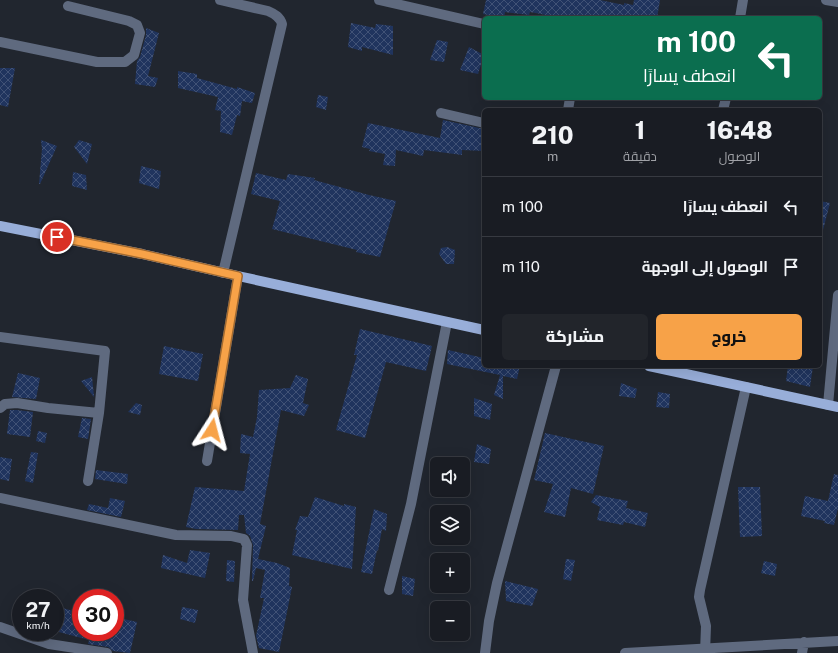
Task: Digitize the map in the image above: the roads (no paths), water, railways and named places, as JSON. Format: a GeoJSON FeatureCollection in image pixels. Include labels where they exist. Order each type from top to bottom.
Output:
{"type":"FeatureCollection","features":[{"type":"Feature","properties":{"kind":"main road"},"geometry":{"type":"LineString","coordinates":[[0,226],[142,254],[482,330]]}},
{"type":"Feature","properties":{"kind":"main road"},"geometry":{"type":"LineString","coordinates":[[670,368],[746,387],[833,406]]}},
{"type":"Feature","properties":{"kind":"street"},"geometry":{"type":"LineString","coordinates":[[220,0],[265,5],[281,20],[281,28],[223,273]]}},
{"type":"Feature","properties":{"kind":"street"},"geometry":{"type":"LineString","coordinates":[[378,0],[482,24]]}},
{"type":"Feature","properties":{"kind":"street"},"geometry":{"type":"LineString","coordinates":[[740,16],[743,0]]}},
{"type":"Feature","properties":{"kind":"street"},"geometry":{"type":"LineString","coordinates":[[826,0],[838,2]]}},
{"type":"Feature","properties":{"kind":"street"},"geometry":{"type":"LineString","coordinates":[[0,42],[97,62],[125,62],[134,55],[140,32],[137,25],[129,21],[68,6]]}},
{"type":"Feature","properties":{"kind":"street"},"geometry":{"type":"LineString","coordinates":[[441,113],[482,123]]}},
{"type":"Feature","properties":{"kind":"street"},"geometry":{"type":"LineString","coordinates":[[207,461],[238,276]]}},
{"type":"Feature","properties":{"kind":"street"},"geometry":{"type":"LineString","coordinates":[[833,406],[838,295]]}},
{"type":"Feature","properties":{"kind":"street"},"geometry":{"type":"LineString","coordinates":[[389,590],[411,504],[447,322]]}},
{"type":"Feature","properties":{"kind":"street"},"geometry":{"type":"LineString","coordinates":[[0,338],[105,351],[99,413],[88,481]]}},
{"type":"Feature","properties":{"kind":"street"},"geometry":{"type":"LineString","coordinates":[[484,653],[497,583],[555,368]]}},
{"type":"Feature","properties":{"kind":"street"},"geometry":{"type":"LineString","coordinates":[[705,650],[705,622],[699,597],[700,590],[746,387]]}},
{"type":"Feature","properties":{"kind":"street"},"geometry":{"type":"LineString","coordinates":[[0,408],[5,404],[16,403],[99,413]]}},
{"type":"Feature","properties":{"kind":"street"},"geometry":{"type":"LineString","coordinates":[[0,498],[176,536],[231,536],[244,539],[247,545],[243,600],[254,653]]}},
{"type":"Feature","properties":{"kind":"street"},"geometry":{"type":"LineString","coordinates":[[0,627],[49,644],[107,653]]}},
{"type":"Feature","properties":{"kind":"street"},"geometry":{"type":"LineString","coordinates":[[625,653],[705,650],[804,642],[838,641]]}},
{"type":"Feature","properties":{"kind":"street"},"geometry":{"type":"LineString","coordinates":[[802,653],[804,642]]}}]}
